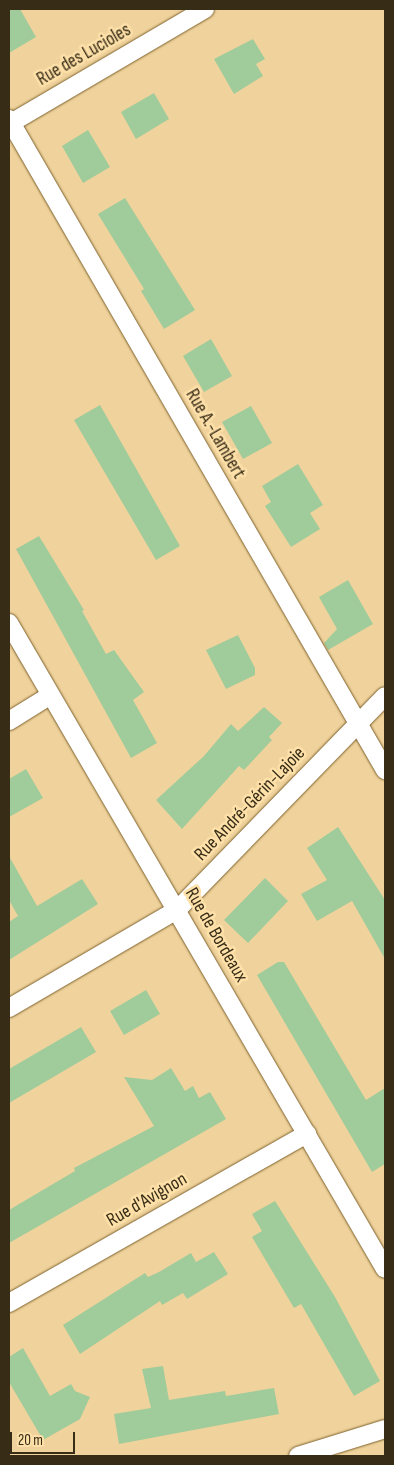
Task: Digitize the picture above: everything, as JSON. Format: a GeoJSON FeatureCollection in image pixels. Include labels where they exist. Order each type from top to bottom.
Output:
{"type":"FeatureCollection","features":[{"type":"Feature","properties":{"kind":"street","name":"Rue des Lucioles"},"geometry":{"type":"LineString","coordinates":[[10,121],[205,9]]}},
{"type":"Feature","properties":{"kind":"street","name":"Rue A.-Lambert"},"geometry":{"type":"LineString","coordinates":[[10,121],[385,770]]}},
{"type":"Feature","properties":{"kind":"street","name":"Rue de Bordeaux"},"geometry":{"type":"LineString","coordinates":[[9,623],[385,1269]]}},
{"type":"Feature","properties":{"kind":"street"},"geometry":{"type":"LineString","coordinates":[[9,721],[51,695]]}},
{"type":"Feature","properties":{"kind":"street","name":"Rue André-Gérin-Lajoie"},"geometry":{"type":"LineString","coordinates":[[9,1008],[177,910],[385,696]]}},
{"type":"Feature","properties":{"kind":"street","name":"Rue d'Avignon"},"geometry":{"type":"LineString","coordinates":[[9,1303],[307,1134]]}},
{"type":"Feature","properties":{"kind":"street"},"geometry":{"type":"LineString","coordinates":[[298,1456],[385,1429]]}},
{"type":"Feature","properties":{"kind":"building"},"geometry":{"type":"Polygon","coordinates":[[[9,9],[20,9],[36,37],[9,53],[9,9]]]}},
{"type":"Feature","properties":{"kind":"building"},"geometry":{"type":"Polygon","coordinates":[[[253,39],[265,59],[256,64],[263,76],[234,94],[214,59],[253,39]]]}},
{"type":"Feature","properties":{"kind":"building"},"geometry":{"type":"Polygon","coordinates":[[[154,93],[169,119],[136,139],[121,112],[154,93]]]}},
{"type":"Feature","properties":{"kind":"building"},"geometry":{"type":"Polygon","coordinates":[[[88,130],[110,167],[83,183],[62,146],[88,130]]]}},
{"type":"Feature","properties":{"kind":"building"},"geometry":{"type":"Polygon","coordinates":[[[125,198],[195,310],[164,329],[141,291],[144,289],[98,214],[125,198]]]}},
{"type":"Feature","properties":{"kind":"building"},"geometry":{"type":"Polygon","coordinates":[[[211,339],[232,376],[204,392],[183,356],[211,339]]]}},
{"type":"Feature","properties":{"kind":"building"},"geometry":{"type":"Polygon","coordinates":[[[100,405],[180,546],[156,560],[74,420],[100,405]]]}},
{"type":"Feature","properties":{"kind":"building"},"geometry":{"type":"Polygon","coordinates":[[[251,406],[272,443],[243,459],[222,422],[251,406]]]}},
{"type":"Feature","properties":{"kind":"building"},"geometry":{"type":"Polygon","coordinates":[[[298,464],[323,505],[310,513],[320,529],[291,547],[265,506],[271,502],[262,486],[298,464]]]}},
{"type":"Feature","properties":{"kind":"building"},"geometry":{"type":"Polygon","coordinates":[[[39,536],[84,610],[82,611],[106,654],[114,650],[144,692],[133,700],[157,743],[131,758],[16,549],[39,536]]]}},
{"type":"Feature","properties":{"kind":"building"},"geometry":{"type":"Polygon","coordinates":[[[348,580],[373,624],[328,650],[324,643],[337,629],[319,597],[348,580]]]}},
{"type":"Feature","properties":{"kind":"building"},"geometry":{"type":"Polygon","coordinates":[[[238,635],[255,668],[255,675],[226,689],[206,650],[238,635]]]}},
{"type":"Feature","properties":{"kind":"building"},"geometry":{"type":"Polygon","coordinates":[[[264,707],[282,723],[269,737],[272,740],[244,770],[239,766],[182,829],[156,800],[204,756],[231,724],[238,731],[264,707]]]}},
{"type":"Feature","properties":{"kind":"building"},"geometry":{"type":"Polygon","coordinates":[[[26,769],[43,798],[9,817],[9,779],[26,769]]]}},
{"type":"Feature","properties":{"kind":"building"},"geometry":{"type":"Polygon","coordinates":[[[338,827],[385,900],[385,959],[352,901],[317,921],[301,894],[327,880],[307,848],[338,827]]]}},
{"type":"Feature","properties":{"kind":"building"},"geometry":{"type":"Polygon","coordinates":[[[9,856],[37,906],[82,879],[98,904],[9,960],[9,922],[18,916],[9,900],[9,856]]]}},
{"type":"Feature","properties":{"kind":"building"},"geometry":{"type":"Polygon","coordinates":[[[265,878],[288,901],[248,943],[224,920],[265,878]]]}},
{"type":"Feature","properties":{"kind":"building"},"geometry":{"type":"Polygon","coordinates":[[[278,962],[284,962],[366,1100],[385,1088],[385,1164],[372,1172],[257,975],[278,962]]]}},
{"type":"Feature","properties":{"kind":"building"},"geometry":{"type":"Polygon","coordinates":[[[146,990],[160,1014],[124,1035],[110,1011],[146,990]]]}},
{"type":"Feature","properties":{"kind":"building"},"geometry":{"type":"Polygon","coordinates":[[[81,1027],[96,1052],[9,1103],[9,1069],[81,1027]]]}},
{"type":"Feature","properties":{"kind":"building"},"geometry":{"type":"Polygon","coordinates":[[[171,1068],[185,1091],[193,1086],[199,1098],[210,1092],[226,1119],[9,1243],[9,1210],[75,1171],[74,1168],[154,1126],[124,1077],[152,1080],[171,1068]]]}},
{"type":"Feature","properties":{"kind":"building"},"geometry":{"type":"Polygon","coordinates":[[[275,1201],[335,1297],[380,1381],[354,1396],[301,1304],[294,1308],[252,1237],[262,1231],[252,1214],[275,1201]]]}},
{"type":"Feature","properties":{"kind":"building"},"geometry":{"type":"Polygon","coordinates":[[[214,1252],[228,1274],[187,1299],[183,1293],[162,1305],[160,1301],[80,1354],[63,1325],[145,1273],[148,1277],[191,1253],[196,1262],[214,1252]]]}},
{"type":"Feature","properties":{"kind":"building"},"geometry":{"type":"Polygon","coordinates":[[[23,1348],[50,1396],[71,1384],[75,1391],[90,1397],[80,1419],[43,1440],[9,1382],[9,1357],[23,1348]]]}},
{"type":"Feature","properties":{"kind":"building"},"geometry":{"type":"Polygon","coordinates":[[[163,1366],[169,1400],[225,1391],[226,1396],[274,1388],[279,1414],[119,1444],[114,1414],[151,1408],[142,1369],[163,1366]]]}}]}
